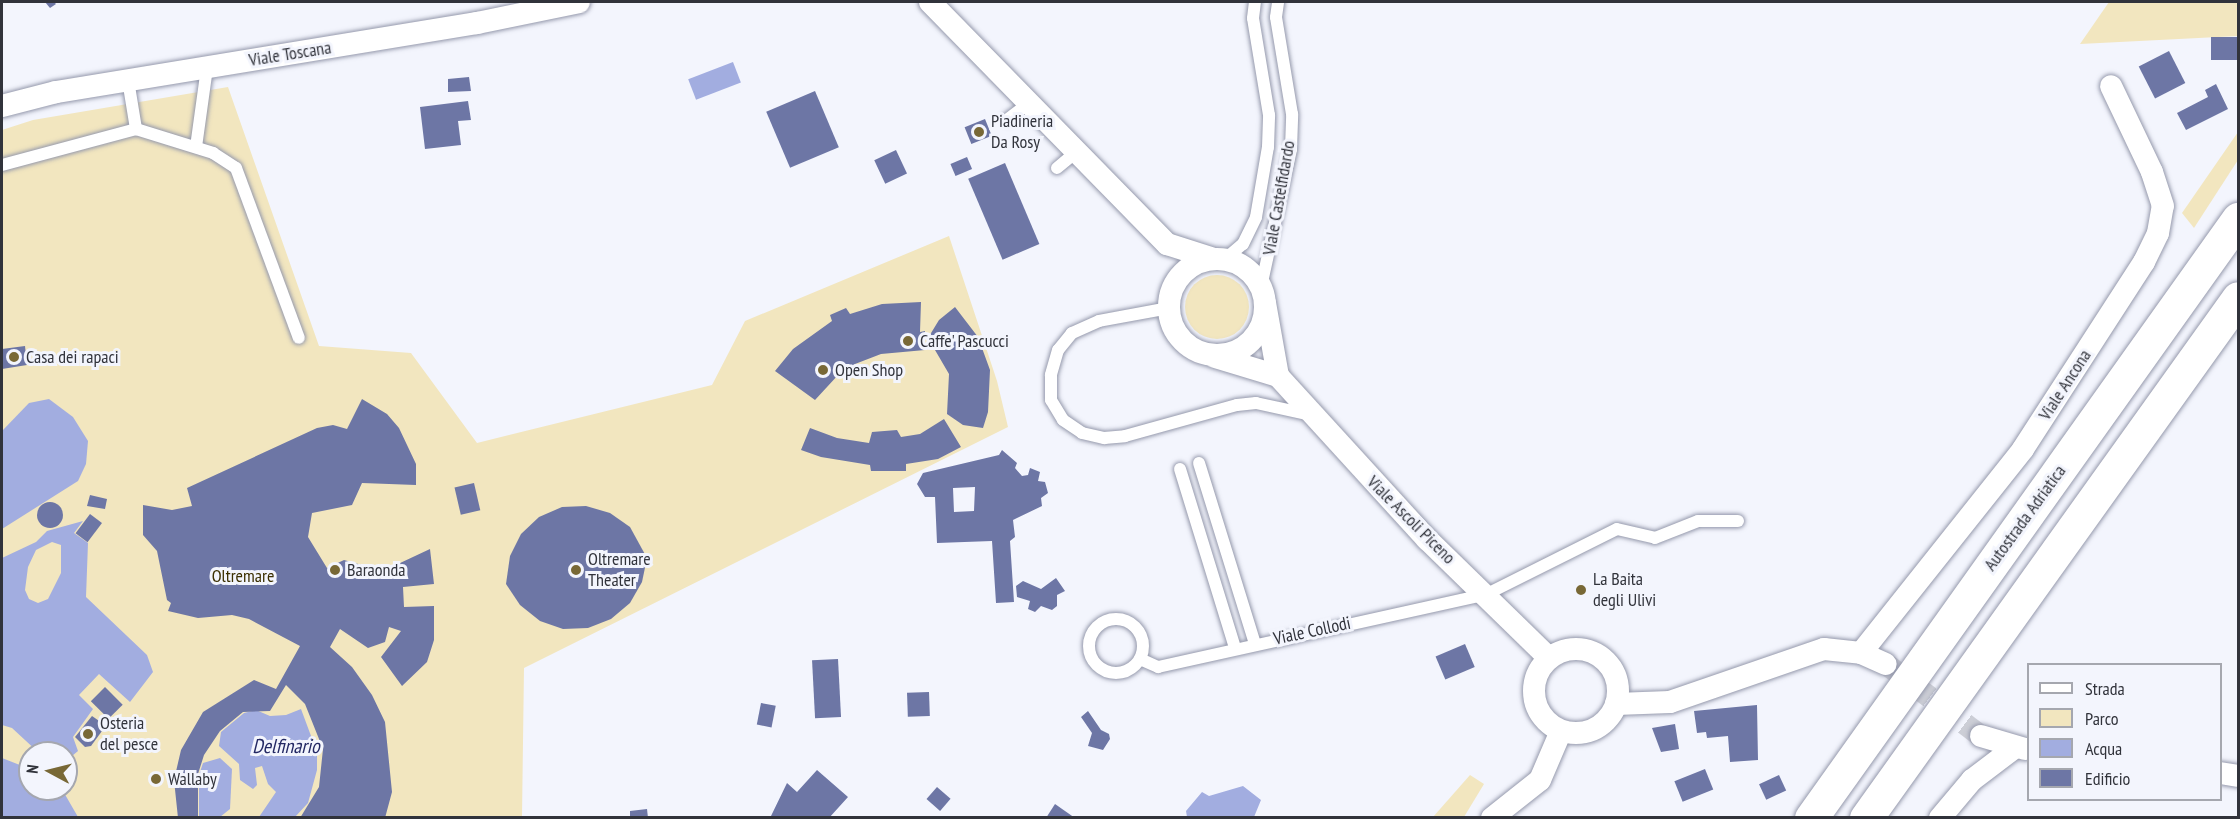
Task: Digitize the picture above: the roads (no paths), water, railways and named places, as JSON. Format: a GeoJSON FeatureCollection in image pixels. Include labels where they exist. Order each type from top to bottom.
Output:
{"type":"FeatureCollection","features":[{"type":"Feature","properties":{"kind":"highway","name":"Autostrada Adriatica"},"geometry":{"type":"LineString","coordinates":[[1811,818],[2238,219]]}},
{"type":"Feature","properties":{"kind":"highway"},"geometry":{"type":"LineString","coordinates":[[1866,818],[2238,298]]}},
{"type":"Feature","properties":{"kind":"street","name":"Viale Toscana"},"geometry":{"type":"LineString","coordinates":[[2,106],[128,80],[532,14],[579,2]]}},
{"type":"Feature","properties":{"kind":"street"},"geometry":{"type":"LineString","coordinates":[[932,2],[1167,244],[1247,268],[1263,295],[1278,376],[1205,354],[1179,337],[1169,308],[1167,244]]}},
{"type":"Feature","properties":{"kind":"street","name":"Viale Ancona"},"geometry":{"type":"LineString","coordinates":[[1861,653],[2023,449],[2158,233],[2163,206],[2111,86]]}},
{"type":"Feature","properties":{"kind":"street"},"geometry":{"type":"LineString","coordinates":[[1169,308],[1176,280],[1197,262],[1218,259]]}},
{"type":"Feature","properties":{"kind":"street"},"geometry":{"type":"LineString","coordinates":[[1205,354],[1235,352],[1248,344],[1264,318],[1263,295]]}},
{"type":"Feature","properties":{"kind":"street","name":"Viale Ascoli Piceno"},"geometry":{"type":"LineString","coordinates":[[1278,376],[1426,538],[1488,594],[1549,658]]}},
{"type":"Feature","properties":{"kind":"street"},"geometry":{"type":"LineString","coordinates":[[1574,649],[1599,656],[1615,677],[1616,704],[1600,726],[1574,734],[1561,731],[1541,716],[1534,698],[1535,679],[1549,658],[1574,649]]}},
{"type":"Feature","properties":{"kind":"street"},"geometry":{"type":"LineString","coordinates":[[1616,704],[1670,702],[1824,650],[1861,653],[1886,664]]}},
{"type":"Feature","properties":{"kind":"street"},"geometry":{"type":"LineString","coordinates":[[1492,818],[1540,780],[1561,731]]}},
{"type":"Feature","properties":{"kind":"street"},"geometry":{"type":"LineString","coordinates":[[1981,736],[2021,749]]}},
{"type":"Feature","properties":{"kind":"street"},"geometry":{"type":"LineString","coordinates":[[1940,818],[1971,780],[2021,749]]}},
{"type":"Feature","properties":{"kind":"street"},"geometry":{"type":"LineString","coordinates":[[2222,773],[2238,776]]}},
{"type":"Feature","properties":{"kind":"lane","name":"Viale Castelfidardo"},"geometry":{"type":"LineString","coordinates":[[1218,259],[1242,244],[1256,217],[1268,147],[1269,114],[1253,18],[1255,2]]}},
{"type":"Feature","properties":{"kind":"lane","name":"Viale Castelfidardo"},"geometry":{"type":"LineString","coordinates":[[1263,295],[1291,149],[1292,114],[1276,17],[1278,2]]}},
{"type":"Feature","properties":{"kind":"lane"},"geometry":{"type":"LineString","coordinates":[[196,147],[207,68]]}},
{"type":"Feature","properties":{"kind":"lane"},"geometry":{"type":"LineString","coordinates":[[128,80],[136,129]]}},
{"type":"Feature","properties":{"kind":"lane"},"geometry":{"type":"LineString","coordinates":[[1008,119],[1029,103]]}},
{"type":"Feature","properties":{"kind":"lane"},"geometry":{"type":"LineString","coordinates":[[2,165],[136,129],[196,147],[236,168],[299,338]]}},
{"type":"Feature","properties":{"kind":"lane"},"geometry":{"type":"LineString","coordinates":[[1056,168],[1077,151]]}},
{"type":"Feature","properties":{"kind":"lane"},"geometry":{"type":"LineString","coordinates":[[1169,308],[1100,321],[1072,333],[1058,350],[1051,375],[1051,400],[1063,420],[1082,433],[1104,438],[1125,436],[1237,405],[1274,406],[1314,416]]}},
{"type":"Feature","properties":{"kind":"lane"},"geometry":{"type":"LineString","coordinates":[[1199,463],[1255,644]]}},
{"type":"Feature","properties":{"kind":"lane"},"geometry":{"type":"LineString","coordinates":[[1180,469],[1235,648]]}},
{"type":"Feature","properties":{"kind":"lane","name":"Viale Collodi"},"geometry":{"type":"LineString","coordinates":[[1140,659],[1158,668],[1235,648],[1488,594],[1617,530],[1655,538],[1698,520],[1738,521]]}},
{"type":"Feature","properties":{"kind":"lane"},"geometry":{"type":"LineString","coordinates":[[1113,619],[1129,622],[1143,643],[1140,659],[1134,666],[1117,673],[1099,667],[1090,651],[1093,633],[1113,619]]}},
{"type":"Feature","properties":{"kind":"water"},"geometry":{"type":"Polygon","coordinates":[[[733,62],[741,83],[696,100],[688,79],[733,62]]]}},
{"type":"Feature","properties":{"kind":"water"},"geometry":{"type":"Polygon","coordinates":[[[49,399],[73,417],[88,441],[86,464],[78,481],[2,529],[2,431],[29,403],[49,399]]]}},
{"type":"Feature","properties":{"kind":"water"},"geometry":{"type":"Polygon","coordinates":[[[83,521],[74,533],[88,543],[86,597],[147,655],[153,672],[130,702],[99,674],[79,695],[93,709],[73,737],[74,741],[26,741],[12,728],[2,725],[2,558],[36,542],[47,531],[83,521]],[[52,542],[36,550],[28,567],[25,590],[29,599],[38,603],[48,599],[61,573],[61,545],[52,542]]]}},
{"type":"Feature","properties":{"kind":"water","name":"Delfinario"},"geometry":{"type":"Polygon","coordinates":[[[301,709],[317,752],[317,770],[308,803],[295,817],[259,817],[276,792],[268,784],[262,766],[255,768],[257,785],[253,789],[240,780],[239,764],[219,746],[221,732],[244,713],[256,710],[270,716],[286,715],[301,709]]]}},
{"type":"Feature","properties":{"kind":"water"},"geometry":{"type":"Polygon","coordinates":[[[2,758],[18,764],[18,801],[69,801],[78,817],[2,817],[2,758]]]}},
{"type":"Feature","properties":{"kind":"water"},"geometry":{"type":"Polygon","coordinates":[[[220,758],[232,769],[230,809],[220,817],[199,818],[199,775],[203,763],[220,758]]]}},
{"type":"Feature","properties":{"kind":"water"},"geometry":{"type":"Polygon","coordinates":[[[1243,786],[1261,800],[1254,817],[1187,817],[1186,811],[1202,792],[1209,796],[1243,786]]]}},
{"type":"Feature","properties":{"kind":"tunnel"},"geometry":{"type":"LineString","coordinates":[[1886,664],[1981,736]]}},
{"type":"Feature","properties":{"kind":"place","name":"Piadineria Da Rosy"},"geometry":{"type":"Point","coordinates":[979,132]}},
{"type":"Feature","properties":{"kind":"place","name":"Caffe' Pascucci"},"geometry":{"type":"Point","coordinates":[908,341]}},
{"type":"Feature","properties":{"kind":"place","name":"Casa dei rapaci"},"geometry":{"type":"Point","coordinates":[14,357]}},
{"type":"Feature","properties":{"kind":"place","name":"Open Shop"},"geometry":{"type":"Point","coordinates":[823,370]}},
{"type":"Feature","properties":{"kind":"place","name":"Baraonda"},"geometry":{"type":"Point","coordinates":[335,570]}},
{"type":"Feature","properties":{"kind":"place","name":"Oltremare Theater"},"geometry":{"type":"Point","coordinates":[576,570]}},
{"type":"Feature","properties":{"kind":"place","name":"La Baita degli Ulivi"},"geometry":{"type":"Point","coordinates":[1581,590]}},
{"type":"Feature","properties":{"kind":"place","name":"Osteria del pesce"},"geometry":{"type":"Point","coordinates":[88,734]}},
{"type":"Feature","properties":{"kind":"place","name":"Wallaby"},"geometry":{"type":"Point","coordinates":[156,779]}},
{"type":"Feature","properties":{"kind":"park label","name":"Oltremare"},"geometry":{"type":"Point","coordinates":[243,576]}}]}
